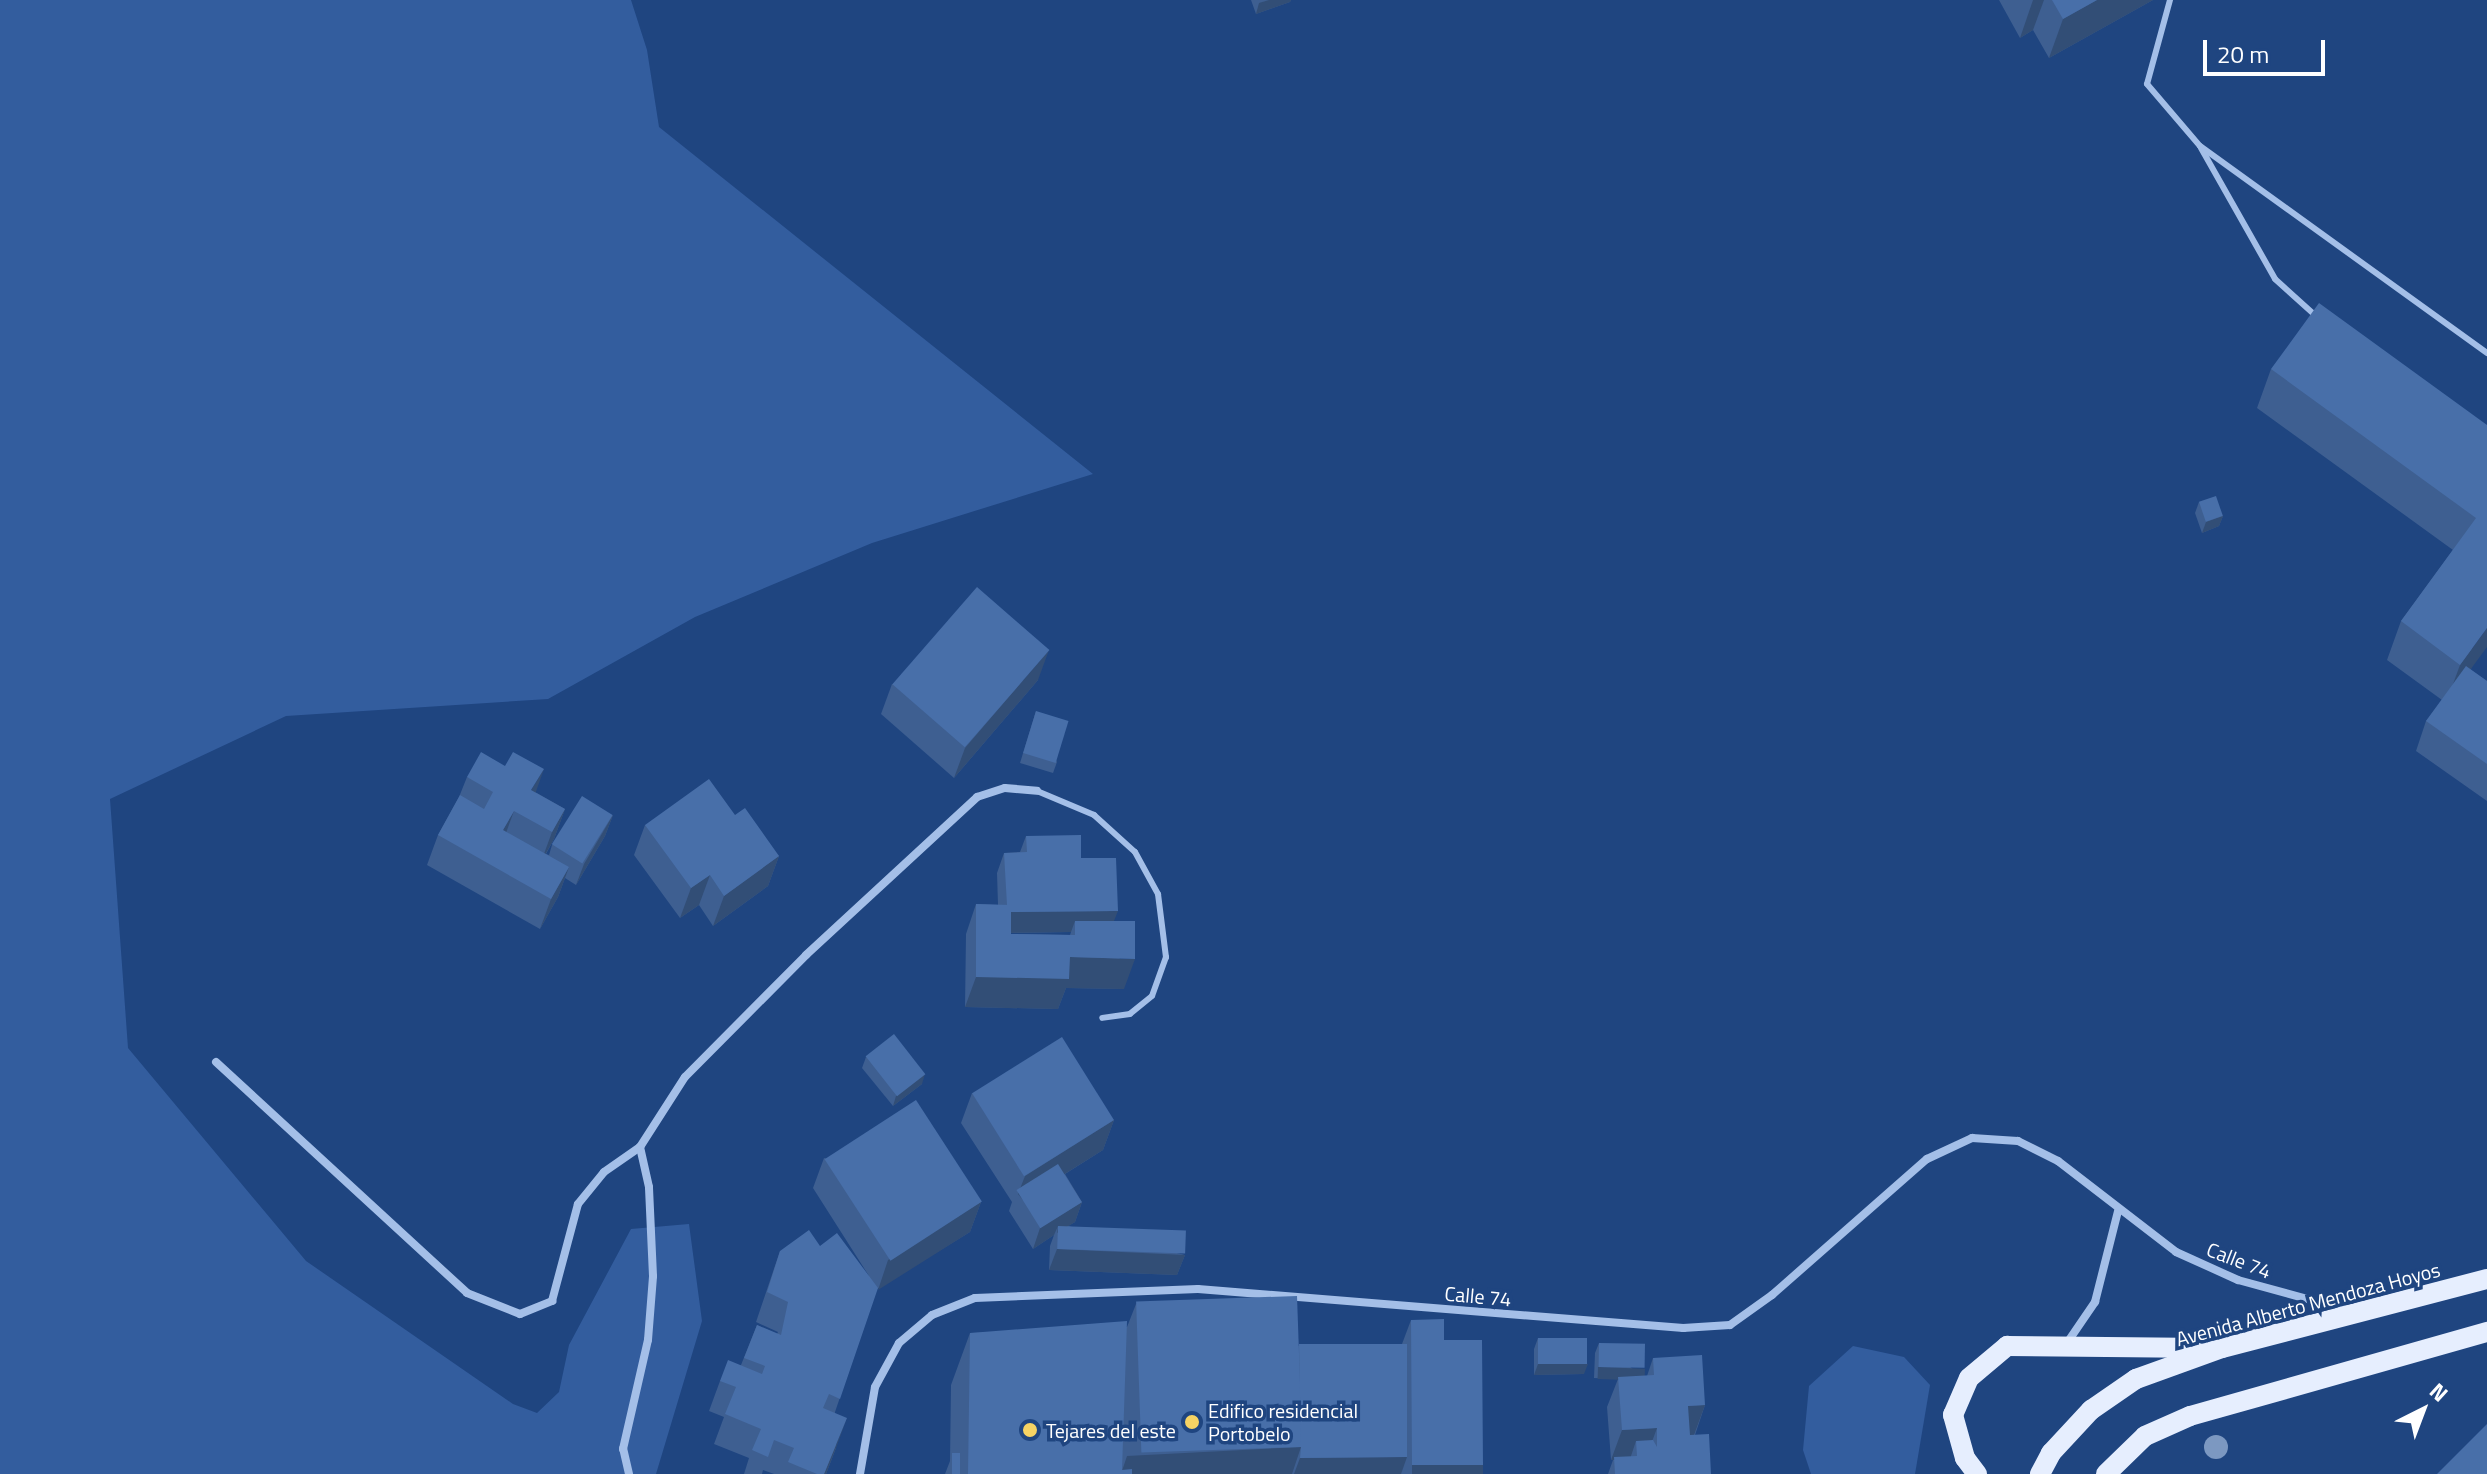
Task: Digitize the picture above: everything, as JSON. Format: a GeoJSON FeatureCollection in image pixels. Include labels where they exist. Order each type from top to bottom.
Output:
{"type":"FeatureCollection","features":[{"type":"Feature","properties":{"kind":"main road","name":"Avenida Alberto Mendoza Hoyos"},"geometry":{"type":"LineString","coordinates":[[2040,1474],[2051,1453],[2091,1410],[2136,1379],[2222,1348],[2487,1279]]}},
{"type":"Feature","properties":{"kind":"main road"},"geometry":{"type":"LineString","coordinates":[[2106,1474],[2145,1436],[2190,1416],[2487,1332]]}},
{"type":"Feature","properties":{"kind":"main road"},"geometry":{"type":"LineString","coordinates":[[1977,1474],[1965,1458],[1953,1415],[1969,1378],[2007,1346],[2222,1348]]}},
{"type":"Feature","properties":{"kind":"street"},"geometry":{"type":"LineString","coordinates":[[216,1062],[467,1293],[520,1314],[552,1301],[578,1204],[604,1172],[640,1147],[685,1077],[806,955],[977,797],[1005,788],[1037,791]]}},
{"type":"Feature","properties":{"kind":"street","name":"Calle 74"},"geometry":{"type":"LineString","coordinates":[[860,1474],[875,1387],[899,1343],[932,1315],[975,1298],[1198,1289],[1683,1328],[1730,1325],[1772,1295],[1927,1159],[1972,1138],[2018,1141],[2032,1147],[2058,1161],[2118,1211],[2176,1252],[2238,1280],[2360,1313]]}},
{"type":"Feature","properties":{"kind":"street"},"geometry":{"type":"LineString","coordinates":[[629,1474],[623,1449],[648,1340],[653,1276],[649,1187],[640,1147]]}},
{"type":"Feature","properties":{"kind":"street"},"geometry":{"type":"LineString","coordinates":[[2065,1347],[2095,1302],[2118,1211]]}},
{"type":"Feature","properties":{"kind":"lane"},"geometry":{"type":"LineString","coordinates":[[2170,0],[2147,84],[2200,146],[2275,279],[2321,321]]}},
{"type":"Feature","properties":{"kind":"lane"},"geometry":{"type":"LineString","coordinates":[[2200,146],[2487,353]]}},
{"type":"Feature","properties":{"kind":"lane"},"geometry":{"type":"LineString","coordinates":[[1037,791],[1094,815],[1135,852],[1158,894],[1166,957],[1152,996],[1130,1014],[1102,1018]]}},
{"type":"Feature","properties":{"kind":"shaded area"},"geometry":{"type":"Polygon","coordinates":[[[0,0],[631,0],[647,50],[659,127],[1093,474],[872,543],[695,617],[548,699],[286,716],[110,799],[128,1048],[306,1261],[513,1404],[537,1413],[559,1392],[569,1345],[631,1229],[689,1224],[702,1321],[656,1474],[0,1474],[0,0]]]}},
{"type":"Feature","properties":{"kind":"shaded area"},"geometry":{"type":"Polygon","coordinates":[[[1853,1346],[1904,1357],[1930,1385],[1915,1474],[1811,1474],[1803,1450],[1809,1386],[1853,1346]]]}},
{"type":"Feature","properties":{"kind":"building"},"geometry":{"type":"Polygon","coordinates":[[[2052,0],[2097,0],[2063,19],[2052,0]]]}},
{"type":"Feature","properties":{"kind":"building"},"geometry":{"type":"Polygon","coordinates":[[[2319,303],[2487,425],[2487,628],[2460,665],[2401,621],[2476,518],[2271,369],[2319,303]]]}},
{"type":"Feature","properties":{"kind":"building"},"geometry":{"type":"Polygon","coordinates":[[[2216,496],[2223,516],[2206,522],[2199,502],[2216,496]]]}},
{"type":"Feature","properties":{"kind":"building"},"geometry":{"type":"Polygon","coordinates":[[[977,587],[1049,650],[965,747],[892,684],[977,587]]]}},
{"type":"Feature","properties":{"kind":"building"},"geometry":{"type":"Polygon","coordinates":[[[2466,666],[2487,681],[2487,764],[2426,721],[2466,666]]]}},
{"type":"Feature","properties":{"kind":"building"},"geometry":{"type":"Polygon","coordinates":[[[1036,711],[1069,721],[1056,763],[1023,753],[1036,711]]]}},
{"type":"Feature","properties":{"kind":"building"},"geometry":{"type":"Polygon","coordinates":[[[481,752],[505,766],[513,752],[544,769],[531,790],[565,809],[552,832],[514,811],[503,830],[569,867],[551,899],[438,835],[460,795],[484,809],[493,792],[467,777],[481,752]]]}},
{"type":"Feature","properties":{"kind":"building"},"geometry":{"type":"Polygon","coordinates":[[[709,779],[735,815],[745,808],[779,856],[724,896],[710,875],[691,888],[645,825],[709,779]]]}},
{"type":"Feature","properties":{"kind":"building"},"geometry":{"type":"Polygon","coordinates":[[[582,796],[613,815],[582,863],[552,844],[582,796]]]}},
{"type":"Feature","properties":{"kind":"building"},"geometry":{"type":"Polygon","coordinates":[[[1081,835],[1081,858],[1116,858],[1118,911],[1011,912],[1011,905],[1007,905],[1004,853],[1027,852],[1026,836],[1081,835]]]}},
{"type":"Feature","properties":{"kind":"building"},"geometry":{"type":"Polygon","coordinates":[[[976,904],[1011,905],[1011,934],[1075,935],[1075,921],[1135,921],[1135,959],[1070,957],[1069,979],[976,977],[976,904]]]}},
{"type":"Feature","properties":{"kind":"building"},"geometry":{"type":"Polygon","coordinates":[[[894,1034],[925,1074],[897,1096],[866,1056],[894,1034]]]}},
{"type":"Feature","properties":{"kind":"building"},"geometry":{"type":"Polygon","coordinates":[[[1062,1037],[1114,1120],[1024,1176],[972,1093],[1062,1037]]]}},
{"type":"Feature","properties":{"kind":"building"},"geometry":{"type":"Polygon","coordinates":[[[916,1100],[982,1201],[890,1261],[825,1159],[916,1100]]]}},
{"type":"Feature","properties":{"kind":"building"},"geometry":{"type":"Polygon","coordinates":[[[1058,1164],[1082,1202],[1040,1228],[1016,1190],[1058,1164]]]}},
{"type":"Feature","properties":{"kind":"building"},"geometry":{"type":"Polygon","coordinates":[[[1058,1226],[1186,1230],[1185,1253],[1057,1249],[1058,1226]]]}},
{"type":"Feature","properties":{"kind":"building"},"geometry":{"type":"Polygon","coordinates":[[[809,1230],[820,1246],[837,1233],[878,1288],[840,1399],[829,1394],[823,1408],[847,1418],[824,1474],[788,1462],[794,1448],[774,1440],[768,1457],[752,1450],[761,1429],[725,1414],[736,1387],[720,1381],[728,1360],[762,1374],[765,1366],[744,1358],[757,1325],[781,1335],[788,1302],[767,1292],[780,1251],[809,1230]]]}},
{"type":"Feature","properties":{"kind":"building"},"geometry":{"type":"Polygon","coordinates":[[[1297,1296],[1302,1447],[1141,1453],[1136,1302],[1297,1296]]]}},
{"type":"Feature","properties":{"kind":"building"},"geometry":{"type":"Polygon","coordinates":[[[1444,1319],[1444,1340],[1482,1340],[1483,1465],[1412,1465],[1411,1320],[1444,1319]]]}},
{"type":"Feature","properties":{"kind":"building"},"geometry":{"type":"Polygon","coordinates":[[[1127,1321],[1122,1470],[1132,1469],[1132,1474],[968,1474],[970,1333],[1127,1321]]]}},
{"type":"Feature","properties":{"kind":"building"},"geometry":{"type":"Polygon","coordinates":[[[1538,1338],[1587,1338],[1587,1364],[1538,1364],[1538,1338]]]}},
{"type":"Feature","properties":{"kind":"building"},"geometry":{"type":"Polygon","coordinates":[[[1599,1343],[1645,1344],[1645,1368],[1599,1367],[1599,1343]]]}},
{"type":"Feature","properties":{"kind":"building"},"geometry":{"type":"Polygon","coordinates":[[[1299,1344],[1407,1344],[1407,1457],[1300,1458],[1299,1344]]]}},
{"type":"Feature","properties":{"kind":"building"},"geometry":{"type":"Polygon","coordinates":[[[1702,1355],[1705,1405],[1688,1406],[1690,1435],[1709,1434],[1711,1474],[1615,1474],[1614,1457],[1637,1456],[1636,1441],[1653,1440],[1657,1447],[1657,1428],[1622,1430],[1618,1377],[1654,1375],[1653,1358],[1702,1355]]]}},
{"type":"Feature","properties":{"kind":"building"},"geometry":{"type":"Polygon","coordinates":[[[2487,1424],[2487,1474],[2437,1474],[2487,1424]]]}},
{"type":"Feature","properties":{"kind":"building"},"geometry":{"type":"Polygon","coordinates":[[[952,1453],[960,1453],[960,1474],[952,1474],[952,1453]]]}},
{"type":"Feature","properties":{"kind":"place","name":"Edifico residencial Portobelo"},"geometry":{"type":"Point","coordinates":[1192,1422]}},
{"type":"Feature","properties":{"kind":"place","name":"Tejares del este"},"geometry":{"type":"Point","coordinates":[1030,1430]}}]}
